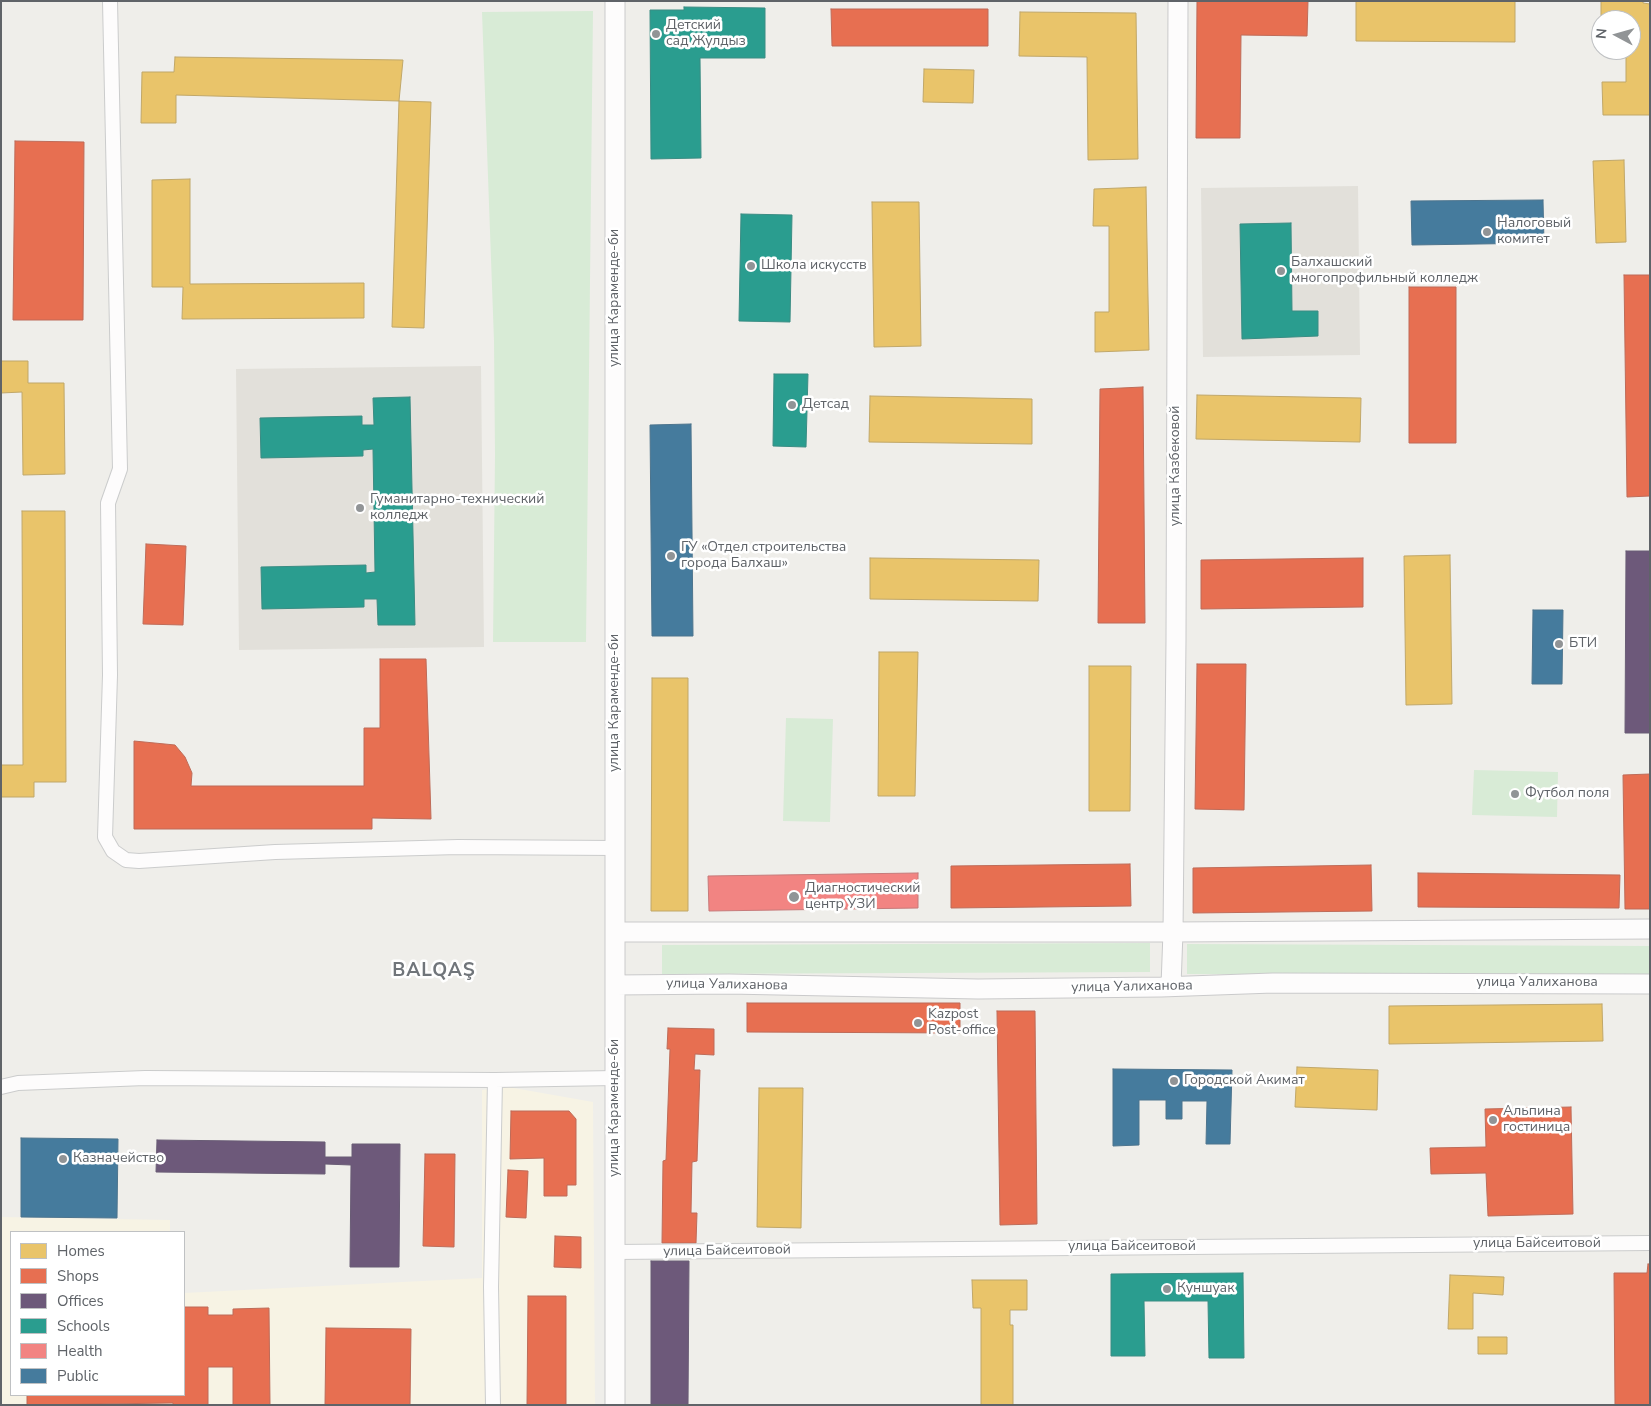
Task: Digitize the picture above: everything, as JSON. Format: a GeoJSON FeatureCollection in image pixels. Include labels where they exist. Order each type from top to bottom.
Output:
{"type":"FeatureCollection","features":[{"type":"Feature","properties":{"kind":"street"},"geometry":{"type":"LineString","coordinates":[[110,1],[120,469],[108,503],[110,675],[105,836],[113,851],[126,860],[139,861],[275,852],[458,847],[615,848]]}},
{"type":"Feature","properties":{"kind":"street","name":"улица Караменде-би"},"geometry":{"type":"LineString","coordinates":[[615,1],[615,1405]]}},
{"type":"Feature","properties":{"kind":"street","name":"улица Казбековой"},"geometry":{"type":"LineString","coordinates":[[1171,986],[1173,932],[1178,1]]}},
{"type":"Feature","properties":{"kind":"street"},"geometry":{"type":"LineString","coordinates":[[615,932],[1173,932],[1650,929]]}},
{"type":"Feature","properties":{"kind":"street","name":"улица Уалиханова"},"geometry":{"type":"LineString","coordinates":[[615,984],[739,984],[978,989],[1273,983],[1650,984]]}},
{"type":"Feature","properties":{"kind":"street"},"geometry":{"type":"LineString","coordinates":[[1,1087],[18,1083],[145,1078],[495,1080],[615,1078]]}},
{"type":"Feature","properties":{"kind":"street"},"geometry":{"type":"LineString","coordinates":[[493,1405],[491,1287],[495,1080]]}},
{"type":"Feature","properties":{"kind":"street","name":"улица Байсеитовой"},"geometry":{"type":"LineString","coordinates":[[615,1252],[1650,1243]]}},
{"type":"Feature","properties":{"kind":"shaded area","name":"Балхашский многопрофильный колледж"},"geometry":{"type":"Polygon","coordinates":[[[1358,186],[1360,355],[1203,357],[1201,188],[1358,186]]]}},
{"type":"Feature","properties":{"kind":"shaded area","name":"Гуманитарно-технический колледж"},"geometry":{"type":"Polygon","coordinates":[[[481,366],[484,647],[239,650],[236,369],[481,366]]]}},
{"type":"Feature","properties":{"kind":"shaded area"},"geometry":{"type":"Polygon","coordinates":[[[508,1087],[593,1102],[595,1405],[1,1405],[1,1217],[170,1220],[170,1231],[10,1231],[10,1396],[185,1396],[185,1293],[482,1278],[482,1090],[508,1087]]]}},
{"type":"Feature","properties":{"kind":"green space"},"geometry":{"type":"Polygon","coordinates":[[[593,11],[586,642],[493,642],[494,341],[482,12],[593,11]]]}},
{"type":"Feature","properties":{"kind":"green space"},"geometry":{"type":"Polygon","coordinates":[[[786,718],[833,719],[830,822],[783,821],[786,718]]]}},
{"type":"Feature","properties":{"kind":"green space","name":"Футбол поля"},"geometry":{"type":"Polygon","coordinates":[[[1474,770],[1558,772],[1557,817],[1472,815],[1474,770]]]}},
{"type":"Feature","properties":{"kind":"green space"},"geometry":{"type":"Polygon","coordinates":[[[1150,943],[1150,972],[662,974],[662,945],[1150,943]]]}},
{"type":"Feature","properties":{"kind":"green space"},"geometry":{"type":"Polygon","coordinates":[[[1187,944],[1650,946],[1650,977],[1187,974],[1187,944]]]}},
{"type":"Feature","properties":{"kind":"building: Homes"},"geometry":{"type":"Polygon","coordinates":[[[1356,1],[1515,1],[1515,42],[1356,41],[1356,1]]]}},
{"type":"Feature","properties":{"kind":"building: Homes"},"geometry":{"type":"Polygon","coordinates":[[[1601,1],[1643,1],[1643,3],[1650,4],[1650,115],[1603,115],[1602,82],[1626,82],[1626,60],[1641,60],[1641,10],[1601,10],[1601,1]]]}},
{"type":"Feature","properties":{"kind":"building: Homes"},"geometry":{"type":"Polygon","coordinates":[[[1020,12],[1136,13],[1138,159],[1088,160],[1087,57],[1019,56],[1020,12]]]}},
{"type":"Feature","properties":{"kind":"building: Homes"},"geometry":{"type":"Polygon","coordinates":[[[175,57],[403,60],[399,101],[176,95],[176,123],[141,123],[142,72],[174,72],[175,57]]]}},
{"type":"Feature","properties":{"kind":"building: Homes"},"geometry":{"type":"Polygon","coordinates":[[[924,69],[974,70],[973,103],[923,102],[924,69]]]}},
{"type":"Feature","properties":{"kind":"building: Homes"},"geometry":{"type":"Polygon","coordinates":[[[399,101],[431,102],[424,328],[392,327],[399,101]]]}},
{"type":"Feature","properties":{"kind":"building: Homes"},"geometry":{"type":"Polygon","coordinates":[[[1624,160],[1626,242],[1596,243],[1593,161],[1624,160]]]}},
{"type":"Feature","properties":{"kind":"building: Homes"},"geometry":{"type":"Polygon","coordinates":[[[190,179],[190,284],[364,283],[364,318],[182,319],[183,287],[152,287],[152,180],[190,179]]]}},
{"type":"Feature","properties":{"kind":"building: Homes"},"geometry":{"type":"Polygon","coordinates":[[[1146,187],[1149,350],[1095,352],[1095,312],[1109,312],[1109,226],[1093,226],[1094,189],[1146,187]]]}},
{"type":"Feature","properties":{"kind":"building: Homes"},"geometry":{"type":"Polygon","coordinates":[[[872,202],[919,202],[921,346],[874,347],[872,202]]]}},
{"type":"Feature","properties":{"kind":"building: Homes"},"geometry":{"type":"Polygon","coordinates":[[[1,361],[28,361],[28,383],[64,383],[65,474],[23,475],[22,392],[1,393],[1,361]]]}},
{"type":"Feature","properties":{"kind":"building: Homes"},"geometry":{"type":"Polygon","coordinates":[[[1197,395],[1361,398],[1360,442],[1196,439],[1197,395]]]}},
{"type":"Feature","properties":{"kind":"building: Homes"},"geometry":{"type":"Polygon","coordinates":[[[870,396],[1032,399],[1032,444],[869,442],[870,396]]]}},
{"type":"Feature","properties":{"kind":"building: Homes"},"geometry":{"type":"Polygon","coordinates":[[[22,511],[65,511],[66,782],[34,782],[34,797],[1,797],[1,765],[23,765],[22,511]]]}},
{"type":"Feature","properties":{"kind":"building: Homes"},"geometry":{"type":"Polygon","coordinates":[[[1450,555],[1452,704],[1406,705],[1404,556],[1450,555]]]}},
{"type":"Feature","properties":{"kind":"building: Homes"},"geometry":{"type":"Polygon","coordinates":[[[870,558],[1039,560],[1038,601],[870,599],[870,558]]]}},
{"type":"Feature","properties":{"kind":"building: Homes"},"geometry":{"type":"Polygon","coordinates":[[[879,652],[918,652],[915,796],[878,796],[879,652]]]}},
{"type":"Feature","properties":{"kind":"building: Homes"},"geometry":{"type":"Polygon","coordinates":[[[1089,666],[1131,666],[1130,811],[1089,811],[1089,666]]]}},
{"type":"Feature","properties":{"kind":"building: Homes"},"geometry":{"type":"Polygon","coordinates":[[[652,678],[688,678],[688,911],[651,911],[652,678]]]}},
{"type":"Feature","properties":{"kind":"building: Homes"},"geometry":{"type":"Polygon","coordinates":[[[1602,1004],[1603,1041],[1389,1044],[1389,1006],[1602,1004]]]}},
{"type":"Feature","properties":{"kind":"building: Homes"},"geometry":{"type":"Polygon","coordinates":[[[1297,1067],[1378,1070],[1377,1110],[1295,1107],[1297,1067]]]}},
{"type":"Feature","properties":{"kind":"building: Homes"},"geometry":{"type":"Polygon","coordinates":[[[759,1088],[803,1088],[801,1228],[757,1227],[759,1088]]]}},
{"type":"Feature","properties":{"kind":"building: Homes"},"geometry":{"type":"Polygon","coordinates":[[[1450,1275],[1504,1277],[1503,1295],[1473,1293],[1473,1329],[1448,1329],[1450,1275]]]}},
{"type":"Feature","properties":{"kind":"building: Homes"},"geometry":{"type":"Polygon","coordinates":[[[972,1280],[1027,1280],[1027,1310],[1010,1310],[1010,1325],[1013,1325],[1013,1405],[981,1405],[981,1308],[973,1308],[972,1280]]]}},
{"type":"Feature","properties":{"kind":"building: Homes"},"geometry":{"type":"Polygon","coordinates":[[[1478,1337],[1507,1337],[1507,1354],[1478,1354],[1478,1337]]]}},
{"type":"Feature","properties":{"kind":"building: Shops"},"geometry":{"type":"Polygon","coordinates":[[[1197,1],[1308,1],[1307,36],[1241,35],[1240,138],[1196,138],[1197,1]]]}},
{"type":"Feature","properties":{"kind":"building: Shops"},"geometry":{"type":"Polygon","coordinates":[[[831,9],[988,9],[988,46],[832,46],[831,9]]]}},
{"type":"Feature","properties":{"kind":"building: Shops"},"geometry":{"type":"Polygon","coordinates":[[[15,141],[84,142],[83,320],[13,320],[15,141]]]}},
{"type":"Feature","properties":{"kind":"building: Shops"},"geometry":{"type":"Polygon","coordinates":[[[1624,275],[1650,275],[1650,496],[1627,497],[1624,275]]]}},
{"type":"Feature","properties":{"kind":"building: Shops"},"geometry":{"type":"Polygon","coordinates":[[[1409,287],[1456,287],[1456,443],[1409,443],[1409,287]]]}},
{"type":"Feature","properties":{"kind":"building: Shops"},"geometry":{"type":"Polygon","coordinates":[[[1143,387],[1145,623],[1098,623],[1100,389],[1143,387]]]}},
{"type":"Feature","properties":{"kind":"building: Shops"},"geometry":{"type":"Polygon","coordinates":[[[146,544],[186,546],[183,625],[143,624],[146,544]]]}},
{"type":"Feature","properties":{"kind":"building: Shops"},"geometry":{"type":"Polygon","coordinates":[[[1363,558],[1363,607],[1201,609],[1201,560],[1363,558]]]}},
{"type":"Feature","properties":{"kind":"building: Shops"},"geometry":{"type":"Polygon","coordinates":[[[380,659],[426,659],[431,819],[372,818],[372,829],[134,829],[134,741],[175,745],[185,757],[192,773],[191,786],[364,786],[364,728],[380,728],[380,659]]]}},
{"type":"Feature","properties":{"kind":"building: Shops"},"geometry":{"type":"Polygon","coordinates":[[[1197,664],[1246,664],[1244,810],[1195,809],[1197,664]]]}},
{"type":"Feature","properties":{"kind":"building: Shops"},"geometry":{"type":"Polygon","coordinates":[[[1650,774],[1650,909],[1625,909],[1623,775],[1650,774]]]}},
{"type":"Feature","properties":{"kind":"building: Shops"},"geometry":{"type":"Polygon","coordinates":[[[1130,864],[1131,906],[951,908],[951,866],[1130,864]]]}},
{"type":"Feature","properties":{"kind":"building: Shops"},"geometry":{"type":"Polygon","coordinates":[[[1371,865],[1372,911],[1193,913],[1193,868],[1371,865]]]}},
{"type":"Feature","properties":{"kind":"building: Shops"},"geometry":{"type":"Polygon","coordinates":[[[1418,873],[1620,875],[1619,908],[1418,907],[1418,873]]]}},
{"type":"Feature","properties":{"kind":"building: Shops"},"geometry":{"type":"Polygon","coordinates":[[[747,1003],[960,1003],[960,1033],[747,1032],[747,1003]]]}},
{"type":"Feature","properties":{"kind":"building: Shops"},"geometry":{"type":"Polygon","coordinates":[[[997,1011],[1035,1011],[1037,1224],[1000,1225],[997,1011]]]}},
{"type":"Feature","properties":{"kind":"building: Shops"},"geometry":{"type":"Polygon","coordinates":[[[668,1028],[714,1029],[714,1055],[695,1054],[694,1070],[700,1070],[697,1161],[692,1162],[691,1213],[697,1213],[696,1243],[662,1243],[663,1161],[666,1160],[670,1049],[667,1049],[668,1028]]]}},
{"type":"Feature","properties":{"kind":"building: Shops"},"geometry":{"type":"Polygon","coordinates":[[[1571,1107],[1573,1214],[1488,1216],[1486,1173],[1431,1174],[1430,1148],[1486,1147],[1485,1109],[1571,1107]]]}},
{"type":"Feature","properties":{"kind":"building: Shops"},"geometry":{"type":"Polygon","coordinates":[[[511,1111],[569,1111],[576,1119],[576,1185],[567,1185],[567,1196],[544,1196],[544,1158],[510,1159],[511,1111]]]}},
{"type":"Feature","properties":{"kind":"building: Shops"},"geometry":{"type":"Polygon","coordinates":[[[425,1154],[455,1154],[454,1247],[423,1246],[425,1154]]]}},
{"type":"Feature","properties":{"kind":"building: Shops"},"geometry":{"type":"Polygon","coordinates":[[[508,1170],[528,1171],[526,1218],[506,1217],[508,1170]]]}},
{"type":"Feature","properties":{"kind":"building: Shops"},"geometry":{"type":"Polygon","coordinates":[[[555,1236],[581,1237],[581,1268],[554,1267],[555,1236]]]}},
{"type":"Feature","properties":{"kind":"building: Shops"},"geometry":{"type":"Polygon","coordinates":[[[1648,1264],[1650,1264],[1650,1405],[1615,1405],[1614,1273],[1647,1273],[1648,1264]]]}},
{"type":"Feature","properties":{"kind":"building: Shops"},"geometry":{"type":"Polygon","coordinates":[[[528,1296],[566,1296],[566,1405],[527,1405],[528,1296]]]}},
{"type":"Feature","properties":{"kind":"building: Shops"},"geometry":{"type":"Polygon","coordinates":[[[185,1307],[208,1307],[208,1315],[233,1315],[233,1309],[269,1308],[270,1405],[233,1405],[233,1367],[208,1367],[208,1405],[173,1405],[173,1403],[27,1405],[27,1396],[185,1396],[185,1307]]]}},
{"type":"Feature","properties":{"kind":"building: Shops"},"geometry":{"type":"Polygon","coordinates":[[[326,1328],[411,1329],[410,1405],[325,1405],[326,1328]]]}},
{"type":"Feature","properties":{"kind":"building: Offices"},"geometry":{"type":"Polygon","coordinates":[[[1626,551],[1650,551],[1650,733],[1625,733],[1626,551]]]}},
{"type":"Feature","properties":{"kind":"building: Offices"},"geometry":{"type":"Polygon","coordinates":[[[157,1140],[325,1142],[325,1157],[352,1157],[352,1144],[400,1144],[399,1267],[350,1267],[351,1165],[325,1164],[325,1174],[156,1172],[157,1140]]]}},
{"type":"Feature","properties":{"kind":"building: Offices"},"geometry":{"type":"Polygon","coordinates":[[[651,1261],[689,1261],[688,1405],[651,1405],[651,1261]]]}},
{"type":"Feature","properties":{"kind":"building: Schools"},"geometry":{"type":"Polygon","coordinates":[[[684,7],[765,8],[765,58],[700,58],[701,158],[651,159],[650,10],[684,10],[684,7]]]}},
{"type":"Feature","properties":{"kind":"building: Schools"},"geometry":{"type":"Polygon","coordinates":[[[741,214],[792,215],[790,322],[739,321],[741,214]]]}},
{"type":"Feature","properties":{"kind":"building: Schools"},"geometry":{"type":"Polygon","coordinates":[[[1291,223],[1292,311],[1318,311],[1318,336],[1242,339],[1240,224],[1291,223]]]}},
{"type":"Feature","properties":{"kind":"building: Schools"},"geometry":{"type":"Polygon","coordinates":[[[774,374],[808,374],[806,447],[773,446],[774,374]]]}},
{"type":"Feature","properties":{"kind":"building: Schools"},"geometry":{"type":"Polygon","coordinates":[[[410,397],[415,625],[378,625],[377,599],[364,599],[364,607],[262,609],[261,567],[366,565],[366,573],[375,572],[373,449],[363,450],[363,456],[261,458],[260,418],[362,416],[362,425],[374,425],[373,398],[410,397]]]}},
{"type":"Feature","properties":{"kind":"building: Schools"},"geometry":{"type":"Polygon","coordinates":[[[1243,1273],[1244,1358],[1209,1358],[1208,1301],[1144,1301],[1145,1356],[1111,1356],[1111,1274],[1243,1273]]]}},
{"type":"Feature","properties":{"kind":"building: Health"},"geometry":{"type":"Polygon","coordinates":[[[918,873],[918,908],[709,911],[708,876],[918,873]]]}},
{"type":"Feature","properties":{"kind":"building: Public"},"geometry":{"type":"Polygon","coordinates":[[[1543,200],[1544,243],[1412,245],[1411,201],[1543,200]]]}},
{"type":"Feature","properties":{"kind":"building: Public"},"geometry":{"type":"Polygon","coordinates":[[[691,424],[693,636],[652,636],[650,425],[691,424]]]}},
{"type":"Feature","properties":{"kind":"building: Public"},"geometry":{"type":"Polygon","coordinates":[[[1533,610],[1563,610],[1562,684],[1532,684],[1533,610]]]}},
{"type":"Feature","properties":{"kind":"building: Public"},"geometry":{"type":"Polygon","coordinates":[[[1113,1069],[1232,1070],[1230,1144],[1206,1144],[1207,1101],[1182,1101],[1182,1119],[1166,1119],[1166,1100],[1139,1100],[1139,1145],[1113,1146],[1113,1069]]]}},
{"type":"Feature","properties":{"kind":"building: Public"},"geometry":{"type":"Polygon","coordinates":[[[21,1138],[118,1139],[117,1218],[21,1217],[21,1138]]]}},
{"type":"Feature","properties":{"kind":"place","name":"Детский сад Жулдыз"},"geometry":{"type":"Point","coordinates":[656,34]}},
{"type":"Feature","properties":{"kind":"place","name":"Налоговый комитет"},"geometry":{"type":"Point","coordinates":[1487,232]}},
{"type":"Feature","properties":{"kind":"place","name":"Школа искусств"},"geometry":{"type":"Point","coordinates":[751,266]}},
{"type":"Feature","properties":{"kind":"place","name":"Балхашский многопрофильный колледж"},"geometry":{"type":"Point","coordinates":[1281,271]}},
{"type":"Feature","properties":{"kind":"place","name":"Детсад"},"geometry":{"type":"Point","coordinates":[792,405]}},
{"type":"Feature","properties":{"kind":"place","name":"Гуманитарно-технический колледж"},"geometry":{"type":"Point","coordinates":[360,508]}},
{"type":"Feature","properties":{"kind":"place","name":"ГУ «Отдел строительства города Балхаш»"},"geometry":{"type":"Point","coordinates":[671,556]}},
{"type":"Feature","properties":{"kind":"place","name":"БТИ"},"geometry":{"type":"Point","coordinates":[1559,644]}},
{"type":"Feature","properties":{"kind":"place","name":"Футбол поля"},"geometry":{"type":"Point","coordinates":[1515,794]}},
{"type":"Feature","properties":{"kind":"place","name":"Диагностический центр УЗИ"},"geometry":{"type":"Point","coordinates":[794,897]}},
{"type":"Feature","properties":{"kind":"place","name":"Kazpost Post-office"},"geometry":{"type":"Point","coordinates":[918,1023]}},
{"type":"Feature","properties":{"kind":"place","name":"Городской Акимат"},"geometry":{"type":"Point","coordinates":[1174,1081]}},
{"type":"Feature","properties":{"kind":"place","name":"Альпина гостиница"},"geometry":{"type":"Point","coordinates":[1493,1120]}},
{"type":"Feature","properties":{"kind":"place","name":"Казначейство"},"geometry":{"type":"Point","coordinates":[63,1159]}},
{"type":"Feature","properties":{"kind":"place","name":"Куншуак"},"geometry":{"type":"Point","coordinates":[1167,1289]}},
{"type":"Feature","properties":{"kind":"district","name":"BALQAŞ"},"geometry":{"type":"Point","coordinates":[434,971]}}]}
